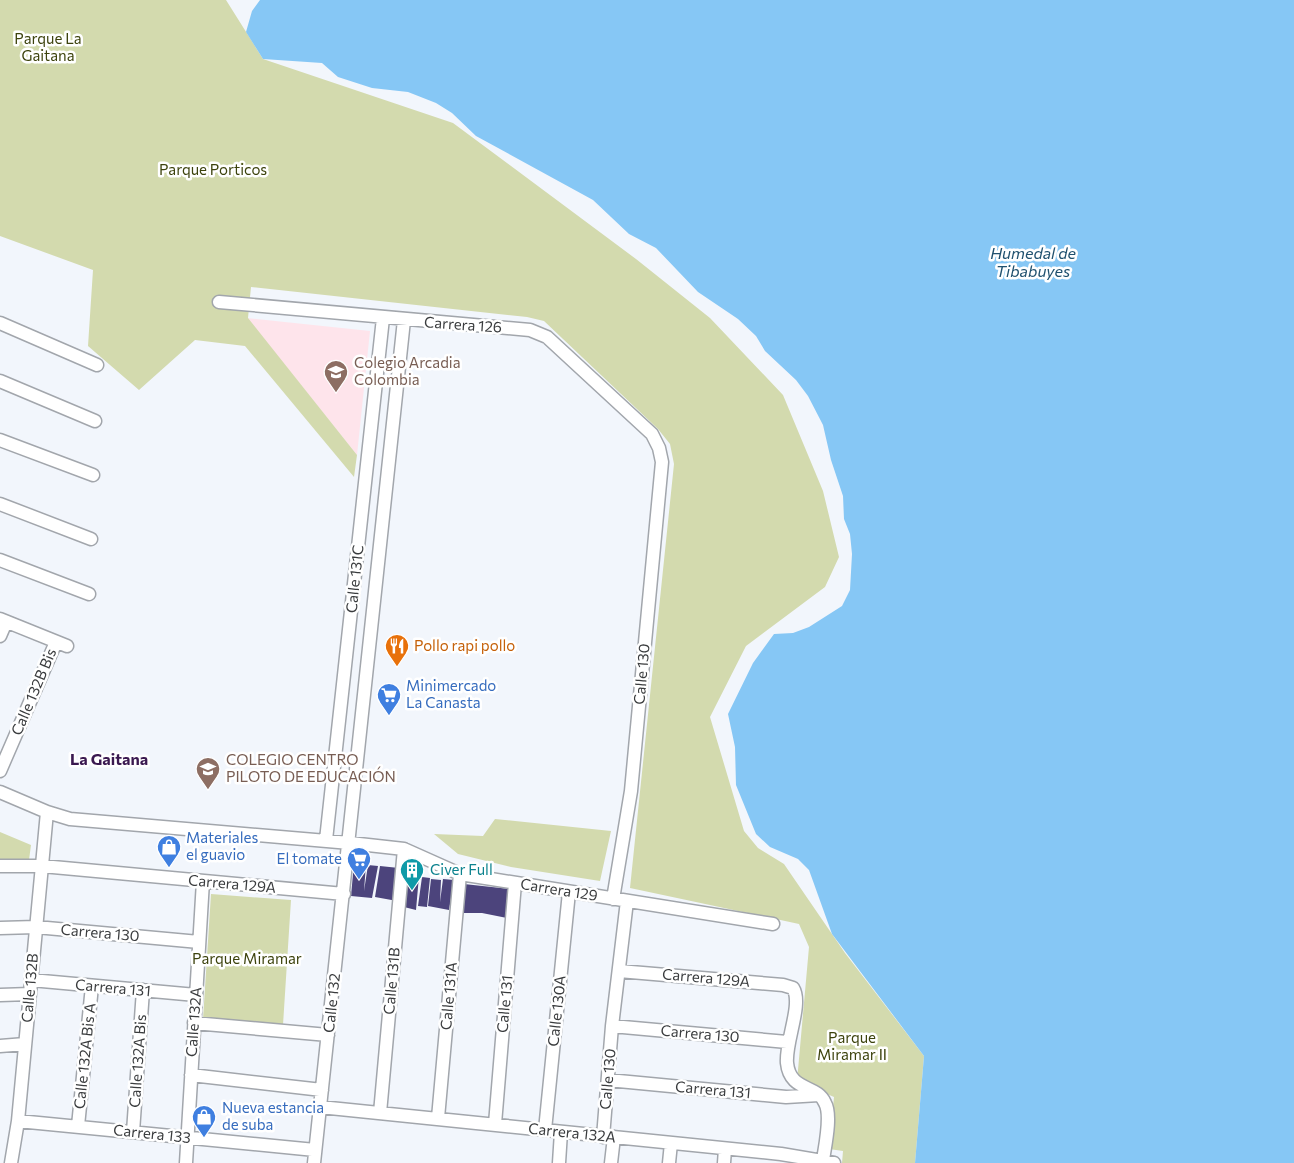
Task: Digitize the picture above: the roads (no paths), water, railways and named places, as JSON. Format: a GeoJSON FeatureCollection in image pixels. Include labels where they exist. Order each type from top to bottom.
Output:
{"type":"FeatureCollection","features":[{"type":"Feature","properties":{"kind":"street","name":"Carrera 126"},"geometry":{"type":"LineString","coordinates":[[219,302],[530,330],[547,337],[652,434],[660,448]]}},
{"type":"Feature","properties":{"kind":"street","name":"Calle 131C"},"geometry":{"type":"LineString","coordinates":[[326,840],[383,318]]}},
{"type":"Feature","properties":{"kind":"street","name":"Calle 131C"},"geometry":{"type":"LineString","coordinates":[[350,842],[404,320]]}},
{"type":"Feature","properties":{"kind":"street"},"geometry":{"type":"LineString","coordinates":[[0,323],[97,365]]}},
{"type":"Feature","properties":{"kind":"street"},"geometry":{"type":"LineString","coordinates":[[0,381],[95,421]]}},
{"type":"Feature","properties":{"kind":"street"},"geometry":{"type":"LineString","coordinates":[[0,440],[93,475]]}},
{"type":"Feature","properties":{"kind":"street","name":"Calle 130"},"geometry":{"type":"LineString","coordinates":[[613,899],[632,781],[662,462],[660,448]]}},
{"type":"Feature","properties":{"kind":"street"},"geometry":{"type":"LineString","coordinates":[[0,504],[91,539]]}},
{"type":"Feature","properties":{"kind":"street"},"geometry":{"type":"LineString","coordinates":[[0,560],[89,594]]}},
{"type":"Feature","properties":{"kind":"street"},"geometry":{"type":"LineString","coordinates":[[0,636],[3,620]]}},
{"type":"Feature","properties":{"kind":"street","name":"Calle 132B Bis"},"geometry":{"type":"LineString","coordinates":[[0,771],[61,644],[3,620]]}},
{"type":"Feature","properties":{"kind":"street","name":"Carrera 129"},"geometry":{"type":"LineString","coordinates":[[0,792],[47,812],[70,818],[350,842],[404,849],[460,874],[773,924]]}},
{"type":"Feature","properties":{"kind":"street","name":"Calle 132B"},"geometry":{"type":"LineString","coordinates":[[11,1163],[18,1121],[47,812]]}},
{"type":"Feature","properties":{"kind":"street","name":"Calle 132"},"geometry":{"type":"LineString","coordinates":[[315,1157],[350,842]]}},
{"type":"Feature","properties":{"kind":"street","name":"Calle 131B"},"geometry":{"type":"LineString","coordinates":[[380,1113],[404,849]]}},
{"type":"Feature","properties":{"kind":"street","name":"Carrera 129A"},"geometry":{"type":"LineString","coordinates":[[0,866],[42,866],[344,894]]}},
{"type":"Feature","properties":{"kind":"street","name":"Calle 131A"},"geometry":{"type":"LineString","coordinates":[[438,1118],[460,874]]}},
{"type":"Feature","properties":{"kind":"street","name":"Calle 132A"},"geometry":{"type":"LineString","coordinates":[[186,1163],[203,881]]}},
{"type":"Feature","properties":{"kind":"street","name":"Calle 131"},"geometry":{"type":"LineString","coordinates":[[495,1124],[515,883]]}},
{"type":"Feature","properties":{"kind":"street","name":"Calle 130A"},"geometry":{"type":"LineString","coordinates":[[545,1130],[569,892]]}},
{"type":"Feature","properties":{"kind":"street","name":"Calle 130"},"geometry":{"type":"LineString","coordinates":[[611,1163],[608,1080],[612,1026],[627,901]]}},
{"type":"Feature","properties":{"kind":"street","name":"Carrera 130"},"geometry":{"type":"LineString","coordinates":[[0,928],[36,927],[199,942]]}},
{"type":"Feature","properties":{"kind":"street","name":"Carrera 129A"},"geometry":{"type":"LineString","coordinates":[[619,971],[783,985],[793,988],[797,999],[796,1010],[787,1042]]}},
{"type":"Feature","properties":{"kind":"street","name":"Carrera 131"},"geometry":{"type":"LineString","coordinates":[[31,980],[196,995]]}},
{"type":"Feature","properties":{"kind":"street","name":"Calle 132A Bis A"},"geometry":{"type":"LineString","coordinates":[[78,1126],[92,986]]}},
{"type":"Feature","properties":{"kind":"street","name":"Calle 132A Bis"},"geometry":{"type":"LineString","coordinates":[[133,1132],[143,990]]}},
{"type":"Feature","properties":{"kind":"street"},"geometry":{"type":"LineString","coordinates":[[0,995],[30,994]]}},
{"type":"Feature","properties":{"kind":"street"},"geometry":{"type":"LineString","coordinates":[[194,1023],[328,1034]]}},
{"type":"Feature","properties":{"kind":"street","name":"Carrera 130"},"geometry":{"type":"LineString","coordinates":[[612,1026],[787,1042]]}},
{"type":"Feature","properties":{"kind":"street"},"geometry":{"type":"LineString","coordinates":[[787,1042],[787,1065],[792,1078],[797,1084],[819,1095],[825,1102],[828,1110],[828,1162]]}},
{"type":"Feature","properties":{"kind":"street"},"geometry":{"type":"LineString","coordinates":[[0,1046],[25,1044]]}},
{"type":"Feature","properties":{"kind":"street"},"geometry":{"type":"LineString","coordinates":[[191,1076],[322,1090]]}},
{"type":"Feature","properties":{"kind":"street","name":"Carrera 131"},"geometry":{"type":"LineString","coordinates":[[608,1080],[786,1097],[819,1095]]}},
{"type":"Feature","properties":{"kind":"street","name":"Carrera 132A"},"geometry":{"type":"LineString","coordinates":[[320,1107],[725,1149],[780,1159],[828,1162]]}},
{"type":"Feature","properties":{"kind":"street","name":"Carrera 133"},"geometry":{"type":"LineString","coordinates":[[18,1121],[187,1137],[315,1157]]}},
{"type":"Feature","properties":{"kind":"street"},"geometry":{"type":"LineString","coordinates":[[559,1163],[561,1132]]}},
{"type":"Feature","properties":{"kind":"street"},"geometry":{"type":"LineString","coordinates":[[669,1163],[671,1143]]}},
{"type":"Feature","properties":{"kind":"street"},"geometry":{"type":"LineString","coordinates":[[724,1163],[725,1149]]}},
{"type":"Feature","properties":{"kind":"water","name":"Humedal de Tibabuyes"},"geometry":{"type":"Polygon","coordinates":[[[260,0],[1294,0],[1294,1163],[915,1163],[924,1056],[832,934],[809,870],[798,859],[770,847],[756,834],[736,785],[735,747],[728,714],[753,663],[774,634],[793,633],[809,627],[842,606],[850,590],[852,554],[850,534],[844,519],[843,496],[831,460],[823,425],[808,396],[796,380],[765,351],[756,336],[738,319],[698,292],[656,248],[629,234],[593,200],[476,136],[452,113],[436,103],[408,92],[372,88],[338,77],[322,63],[263,59],[246,32],[252,11],[260,0]]]}},
{"type":"Feature","properties":{"kind":"place","name":"Colegio Arcadia Colombia"},"geometry":{"type":"Point","coordinates":[336,393]}},
{"type":"Feature","properties":{"kind":"place","name":"Pollo rapi pollo"},"geometry":{"type":"Point","coordinates":[397,667]}},
{"type":"Feature","properties":{"kind":"place","name":"Minimercado La Canasta"},"geometry":{"type":"Point","coordinates":[389,716]}},
{"type":"Feature","properties":{"kind":"place","name":"COLEGIO CENTRO PILOTO DE EDUCACIÓN"},"geometry":{"type":"Point","coordinates":[208,790]}},
{"type":"Feature","properties":{"kind":"place","name":"Materiales el guavio"},"geometry":{"type":"Point","coordinates":[169,868]}},
{"type":"Feature","properties":{"kind":"place","name":"El tomate"},"geometry":{"type":"Point","coordinates":[359,880]}},
{"type":"Feature","properties":{"kind":"place","name":"Civer Full"},"geometry":{"type":"Point","coordinates":[412,891]}},
{"type":"Feature","properties":{"kind":"place","name":"Nueva estancia de suba"},"geometry":{"type":"Point","coordinates":[204,1138]}},
{"type":"Feature","properties":{"kind":"district","name":"La Gaitana"},"geometry":{"type":"Point","coordinates":[109,759]}},
{"type":"Feature","properties":{"kind":"park label","name":"Parque La Gaitana"},"geometry":{"type":"Point","coordinates":[48,48]}},
{"type":"Feature","properties":{"kind":"park label","name":"Parque Porticos"},"geometry":{"type":"Point","coordinates":[213,170]}},
{"type":"Feature","properties":{"kind":"park label","name":"Parque Miramar"},"geometry":{"type":"Point","coordinates":[247,959]}},
{"type":"Feature","properties":{"kind":"park label","name":"Parque Miramar II"},"geometry":{"type":"Point","coordinates":[852,1046]}}]}
